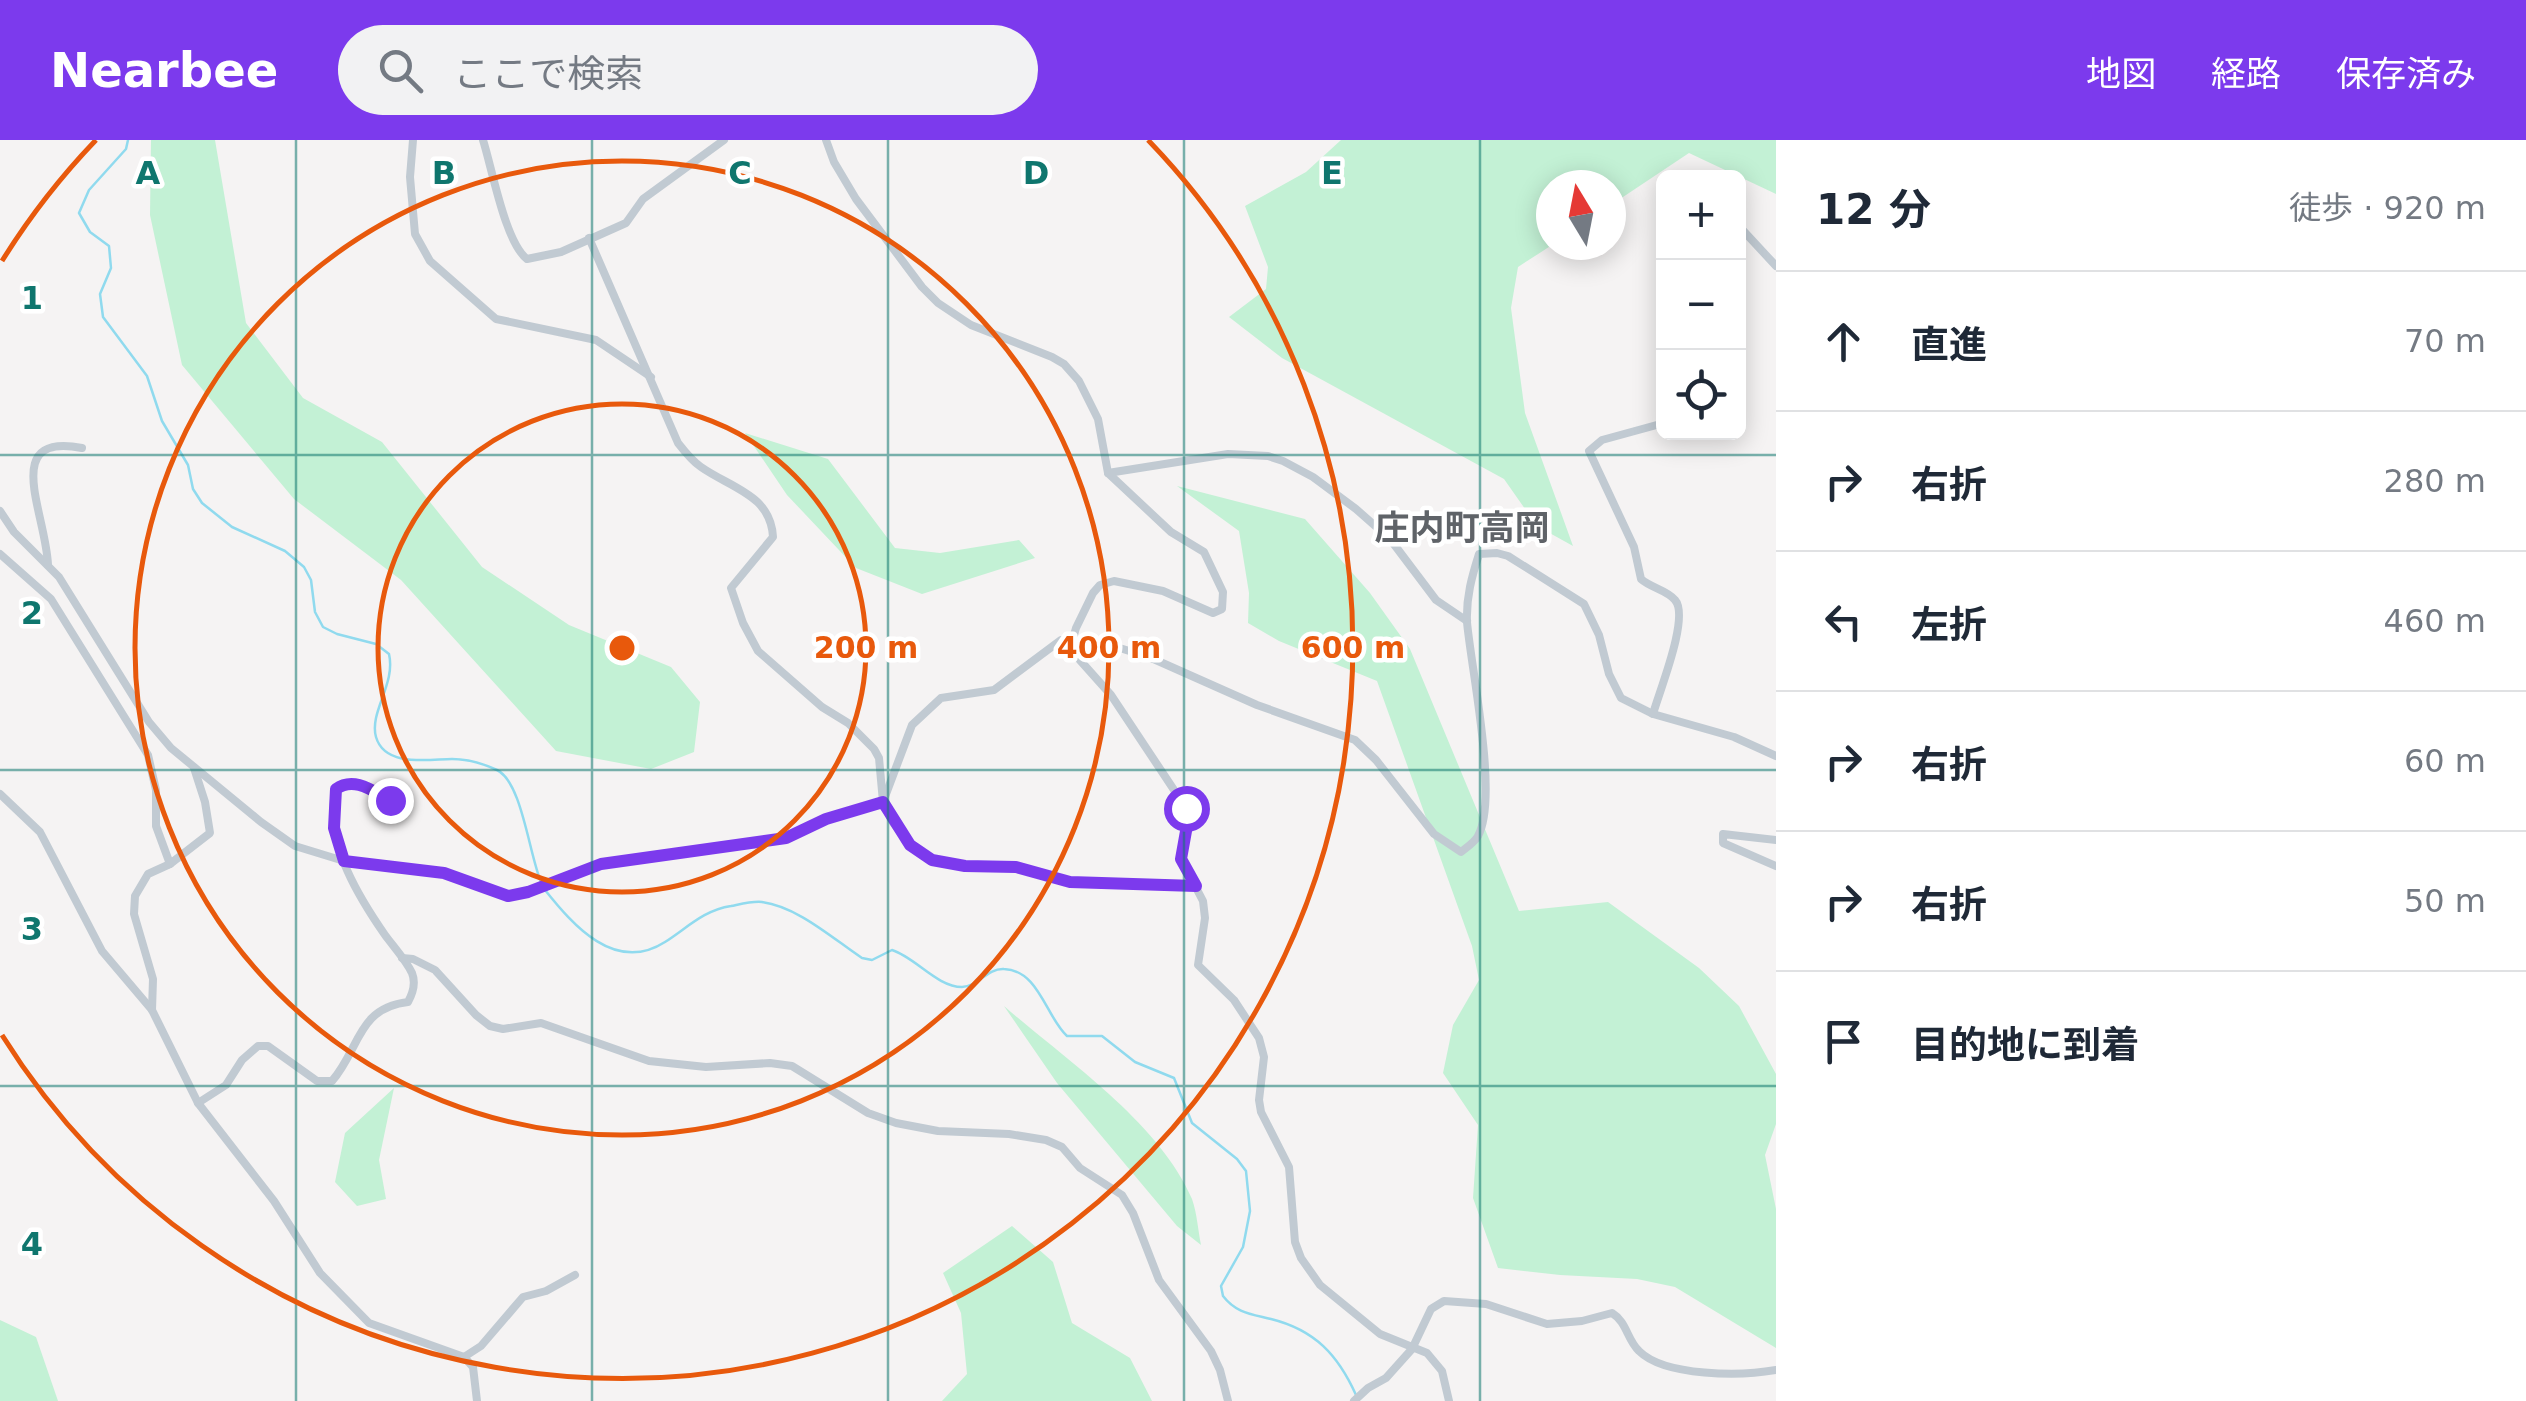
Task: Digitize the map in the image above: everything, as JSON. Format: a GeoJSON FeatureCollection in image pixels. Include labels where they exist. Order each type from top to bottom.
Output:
{"type":"FeatureCollection","features":[{"type":"Feature","properties":{"kind":"street"},"geometry":{"type":"LineString","coordinates":[[413,140],[410,177],[415,234],[430,261],[496,319],[596,340],[651,377]]}},
{"type":"Feature","properties":{"kind":"street"},"geometry":{"type":"LineString","coordinates":[[483,140],[522,256],[537,259],[626,223],[643,199],[724,140]]}},
{"type":"Feature","properties":{"kind":"street"},"geometry":{"type":"LineString","coordinates":[[826,140],[856,199],[922,288],[972,325],[1052,356],[1079,381],[1098,419],[1108,473],[1171,532],[1204,552],[1224,603],[1222,609],[1212,613],[1164,590],[1114,580],[1100,585],[1093,593],[1072,642],[1078,658],[1112,695],[1186,808],[1188,820],[1181,859],[1203,900],[1205,918],[1198,965],[1234,1000],[1259,1038],[1264,1057],[1261,1112],[1289,1167],[1295,1242],[1300,1258],[1320,1285],[1380,1334],[1427,1353],[1442,1371],[1449,1401]]}},
{"type":"Feature","properties":{"kind":"street"},"geometry":{"type":"LineString","coordinates":[[1746,234],[1776,266]]}},
{"type":"Feature","properties":{"kind":"street"},"geometry":{"type":"LineString","coordinates":[[589,238],[678,443],[696,464],[761,503],[772,518],[773,536],[731,588],[742,623],[758,651],[848,723],[874,749],[879,758],[883,802],[910,845],[932,860],[965,866],[1016,867],[1070,882],[1196,886]]}},
{"type":"Feature","properties":{"kind":"street"},"geometry":{"type":"LineString","coordinates":[[1653,714],[1676,641],[1678,604],[1641,579],[1634,547],[1588,451],[1602,440],[1656,426]]}},
{"type":"Feature","properties":{"kind":"street"},"geometry":{"type":"LineString","coordinates":[[48,564],[47,547],[23,477],[24,462],[38,447],[56,444],[82,448]]}},
{"type":"Feature","properties":{"kind":"street"},"geometry":{"type":"LineString","coordinates":[[1108,473],[1228,454],[1268,456],[1283,461],[1314,477],[1356,508],[1390,539],[1436,600],[1467,621]]}},
{"type":"Feature","properties":{"kind":"street"},"geometry":{"type":"LineString","coordinates":[[0,511],[14,532],[60,576],[149,722],[194,768],[295,846],[344,861],[444,873],[508,896],[601,864],[786,838],[826,819],[883,802]]}},
{"type":"Feature","properties":{"kind":"street"},"geometry":{"type":"LineString","coordinates":[[883,802],[901,750],[920,714],[940,698],[994,690],[1061,640],[1100,642],[1149,657],[1257,705],[1355,740],[1376,760],[1434,834],[1462,852],[1478,835],[1484,792],[1484,755],[1467,621],[1471,576],[1479,554],[1497,552],[1517,560],[1584,604],[1600,635],[1616,691],[1632,706],[1734,736],[1776,756]]}},
{"type":"Feature","properties":{"kind":"street"},"geometry":{"type":"LineString","coordinates":[[0,554],[52,598],[148,754],[156,790],[156,826],[170,864]]}},
{"type":"Feature","properties":{"kind":"street"},"geometry":{"type":"LineString","coordinates":[[152,1010],[153,980],[134,914],[135,896],[148,874],[170,864],[210,832],[194,768]]}},
{"type":"Feature","properties":{"kind":"street"},"geometry":{"type":"LineString","coordinates":[[198,1103],[226,1085],[242,1060],[258,1046],[268,1046],[317,1082],[332,1080],[344,1067],[350,1047],[364,1026],[389,1004],[408,1002],[414,980],[366,908],[334,828],[336,789],[342,784],[354,783],[390,800]]}},
{"type":"Feature","properties":{"kind":"street"},"geometry":{"type":"LineString","coordinates":[[0,794],[40,832],[102,951],[152,1010],[198,1103],[274,1201],[320,1273],[369,1323],[464,1357],[473,1367],[477,1401]]}},
{"type":"Feature","properties":{"kind":"street"},"geometry":{"type":"LineString","coordinates":[[1776,840],[1723,834],[1723,844],[1776,866]]}},
{"type":"Feature","properties":{"kind":"street"},"geometry":{"type":"LineString","coordinates":[[402,958],[435,970],[490,1026],[503,1029],[541,1024],[648,1061],[706,1067],[770,1063],[792,1066],[868,1112],[896,1123],[938,1131],[1009,1134],[1062,1147],[1080,1168],[1122,1195],[1134,1213],[1159,1280],[1210,1351],[1228,1401]]}},
{"type":"Feature","properties":{"kind":"street"},"geometry":{"type":"LineString","coordinates":[[464,1357],[481,1346],[517,1301],[575,1276]]}},
{"type":"Feature","properties":{"kind":"street"},"geometry":{"type":"LineString","coordinates":[[1354,1401],[1386,1378],[1412,1348],[1431,1309],[1444,1301],[1486,1304],[1546,1324],[1612,1313],[1620,1317],[1638,1350],[1657,1362],[1723,1374],[1776,1370]]}},
{"type":"Feature","properties":{"kind":"green space"},"geometry":{"type":"Polygon","coordinates":[[[151,140],[215,140],[246,323],[303,398],[382,442],[482,567],[569,625],[671,667],[700,702],[694,752],[651,769],[556,751],[401,580],[294,499],[182,365],[150,215],[151,140]]]}},
{"type":"Feature","properties":{"kind":"green space"},"geometry":{"type":"Polygon","coordinates":[[[1341,140],[1776,140],[1776,194],[1746,180],[1746,170],[1725,170],[1689,153],[1664,170],[1656,170],[1656,175],[1626,195],[1626,170],[1536,170],[1536,255],[1518,267],[1511,308],[1525,413],[1573,546],[1537,526],[1504,479],[1282,358],[1229,317],[1266,289],[1268,267],[1245,206],[1306,172],[1341,140]]]}},
{"type":"Feature","properties":{"kind":"green space"},"geometry":{"type":"Polygon","coordinates":[[[745,433],[828,459],[895,548],[940,553],[1019,540],[1035,558],[922,594],[856,568],[787,495],[745,433]]]}},
{"type":"Feature","properties":{"kind":"green space"},"geometry":{"type":"Polygon","coordinates":[[[1177,486],[1305,519],[1370,593],[1410,649],[1519,911],[1608,902],[1699,968],[1739,1006],[1776,1074],[1776,1124],[1765,1155],[1776,1209],[1776,1348],[1675,1287],[1637,1279],[1498,1268],[1473,1198],[1478,1125],[1443,1073],[1453,1025],[1479,980],[1472,946],[1377,681],[1279,641],[1248,623],[1249,593],[1239,531],[1177,486]]]}},
{"type":"Feature","properties":{"kind":"green space"},"geometry":{"type":"Polygon","coordinates":[[[1004,1006],[1109,1094],[1157,1144],[1192,1199],[1201,1245],[1177,1226],[1057,1083],[1004,1006]]]}},
{"type":"Feature","properties":{"kind":"green space"},"geometry":{"type":"Polygon","coordinates":[[[394,1088],[379,1160],[386,1199],[357,1206],[335,1182],[345,1133],[394,1088]]]}},
{"type":"Feature","properties":{"kind":"green space"},"geometry":{"type":"Polygon","coordinates":[[[1012,1226],[1053,1262],[1072,1323],[1130,1358],[1152,1401],[942,1401],[967,1374],[961,1313],[943,1273],[1012,1226]]]}},
{"type":"Feature","properties":{"kind":"green space"},"geometry":{"type":"Polygon","coordinates":[[[0,1320],[36,1337],[58,1401],[0,1401],[0,1320]]]}},
{"type":"Feature","properties":{"kind":"waterway"},"geometry":{"type":"LineString","coordinates":[[128,140],[126,149],[89,190],[79,213],[90,232],[109,246],[111,268],[100,294],[103,317],[147,376],[162,421],[188,465],[193,489],[202,503],[232,527],[285,551],[304,567],[311,580],[315,612],[323,627],[376,644],[389,654],[389,676],[375,727],[381,747],[409,760],[475,762],[506,777],[519,803],[541,882]]}},
{"type":"Feature","properties":{"kind":"waterway"},"geometry":{"type":"LineString","coordinates":[[545,890],[582,930],[612,949],[647,950],[712,911],[762,902],[802,917],[862,958],[872,960],[892,950],[953,986],[968,986],[998,969],[1016,971],[1026,977],[1067,1036],[1102,1036],[1135,1062],[1174,1078],[1192,1123],[1246,1171],[1250,1211],[1243,1247],[1221,1286],[1223,1296],[1239,1309],[1287,1324],[1312,1337],[1333,1356],[1356,1395]]}},
{"type":"Feature","properties":{"kind":"district","name":"庄内町高岡"},"geometry":{"type":"Point","coordinates":[1462,528]}},
{"type":"Feature","properties":{"kind":"route"},"geometry":{"type":"LineString","coordinates":[[390,800],[354,783],[336,789],[334,828],[344,861],[444,873],[508,896],[601,864],[644,855],[786,838],[826,819],[883,802],[892,822],[910,845],[932,860],[965,866],[1016,867],[1070,882],[1196,886],[1181,859],[1188,820],[1186,808]]}}]}
